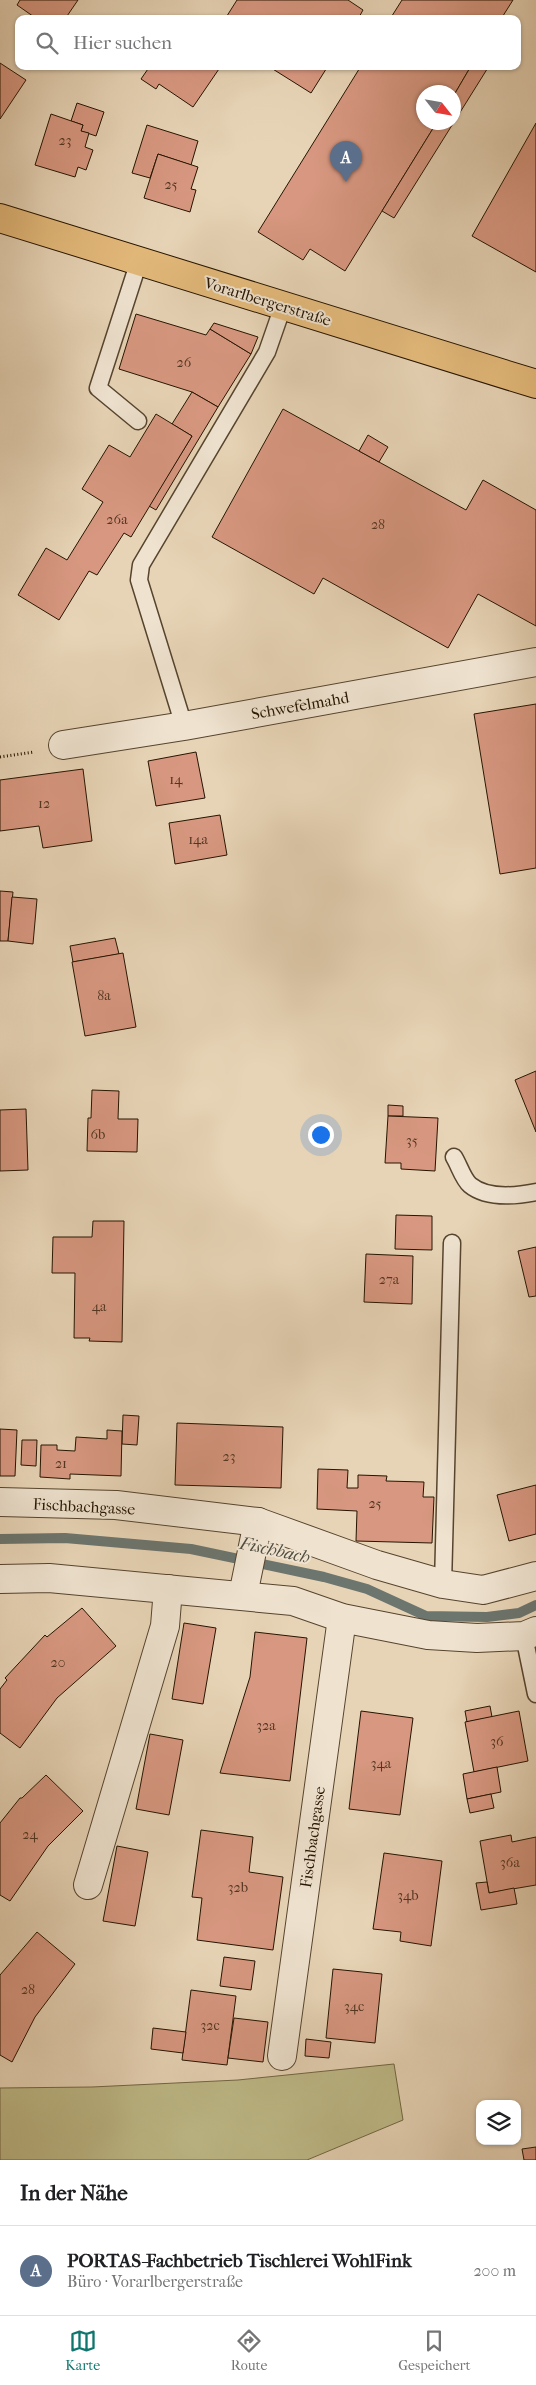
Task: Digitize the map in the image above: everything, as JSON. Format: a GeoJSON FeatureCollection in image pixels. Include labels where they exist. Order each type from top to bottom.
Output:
{"type":"FeatureCollection","features":[{"type":"Feature","properties":{"kind":"main road","name":"Vorarlbergerstraße"},"geometry":{"type":"LineString","coordinates":[[0,218],[536,384]]}},
{"type":"Feature","properties":{"kind":"street","name":"Schwefelmahd"},"geometry":{"type":"LineString","coordinates":[[63,745],[184,726],[536,662]]}},
{"type":"Feature","properties":{"kind":"street","name":"Fischbachgasse"},"geometry":{"type":"LineString","coordinates":[[0,1502],[116,1505],[256,1530],[443,1584],[483,1590],[536,1576]]}},
{"type":"Feature","properties":{"kind":"street"},"geometry":{"type":"LineString","coordinates":[[245,1585],[256,1530]]}},
{"type":"Feature","properties":{"kind":"street"},"geometry":{"type":"LineString","coordinates":[[0,1579],[49,1578],[168,1589],[245,1585],[342,1618],[428,1635],[477,1638],[530,1634]]}},
{"type":"Feature","properties":{"kind":"street"},"geometry":{"type":"LineString","coordinates":[[88,1886],[165,1626],[168,1589]]}},
{"type":"Feature","properties":{"kind":"street","name":"Fischbachgasse"},"geometry":{"type":"LineString","coordinates":[[282,2056],[342,1618]]}},
{"type":"Feature","properties":{"kind":"lane"},"geometry":{"type":"LineString","coordinates":[[138,421],[98,388],[139,261]]}},
{"type":"Feature","properties":{"kind":"lane"},"geometry":{"type":"LineString","coordinates":[[184,726],[139,580],[141,565],[268,352],[283,306]]}},
{"type":"Feature","properties":{"kind":"lane"},"geometry":{"type":"LineString","coordinates":[[454,1157],[469,1184],[482,1192],[502,1195],[536,1192]]}},
{"type":"Feature","properties":{"kind":"lane"},"geometry":{"type":"LineString","coordinates":[[443,1584],[452,1243]]}},
{"type":"Feature","properties":{"kind":"lane"},"geometry":{"type":"LineString","coordinates":[[530,1634],[536,1694]]}},
{"type":"Feature","properties":{"kind":"shaded area"},"geometry":{"type":"Polygon","coordinates":[[[394,2064],[403,2120],[307,2160],[0,2160],[0,2088],[92,2087],[238,2080],[394,2064]]]}},
{"type":"Feature","properties":{"kind":"building"},"geometry":{"type":"Polygon","coordinates":[[[20,0],[78,0],[68,15],[31,15],[17,5],[20,0]]]}},
{"type":"Feature","properties":{"kind":"building"},"geometry":{"type":"Polygon","coordinates":[[[237,0],[348,0],[363,10],[360,15],[228,15],[237,0]]]}},
{"type":"Feature","properties":{"kind":"building"},"geometry":{"type":"Polygon","coordinates":[[[402,0],[513,0],[504,15],[393,15],[402,0]]]}},
{"type":"Feature","properties":{"kind":"building"},"geometry":{"type":"Polygon","coordinates":[[[0,63],[26,80],[0,119],[0,63]]]}},
{"type":"Feature","properties":{"kind":"building"},"geometry":{"type":"Polygon","coordinates":[[[147,70],[218,70],[193,107],[159,84],[156,89],[141,79],[147,70]]]}},
{"type":"Feature","properties":{"kind":"building"},"geometry":{"type":"Polygon","coordinates":[[[274,70],[325,70],[311,93],[274,70]]]}},
{"type":"Feature","properties":{"kind":"building"},"geometry":{"type":"Polygon","coordinates":[[[359,70],[469,70],[460,85],[416,85],[416,130],[432,130],[345,271],[310,249],[303,260],[258,232],[359,70]]]}},
{"type":"Feature","properties":{"kind":"building"},"geometry":{"type":"Polygon","coordinates":[[[469,70],[486,70],[461,111],[460,85],[469,70]]]}},
{"type":"Feature","properties":{"kind":"building"},"geometry":{"type":"Polygon","coordinates":[[[77,103],[104,112],[96,136],[81,131],[83,125],[71,121],[77,103]]]}},
{"type":"Feature","properties":{"kind":"building"},"geometry":{"type":"Polygon","coordinates":[[[51,114],[83,125],[81,131],[89,133],[85,147],[93,150],[86,170],[78,167],[75,177],[35,165],[51,114]]]}},
{"type":"Feature","properties":{"kind":"building"},"geometry":{"type":"Polygon","coordinates":[[[536,123],[536,272],[472,236],[536,123]]]}},
{"type":"Feature","properties":{"kind":"building"},"geometry":{"type":"Polygon","coordinates":[[[147,125],[198,141],[191,165],[158,154],[150,178],[132,173],[147,125]]]}},
{"type":"Feature","properties":{"kind":"building"},"geometry":{"type":"Polygon","coordinates":[[[432,130],[449,130],[394,218],[382,211],[432,130]]]}},
{"type":"Feature","properties":{"kind":"building"},"geometry":{"type":"Polygon","coordinates":[[[158,154],[198,167],[191,189],[196,190],[190,212],[144,198],[158,154]]]}},
{"type":"Feature","properties":{"kind":"building"},"geometry":{"type":"Polygon","coordinates":[[[136,314],[206,335],[210,329],[251,354],[218,407],[192,392],[119,369],[136,314]]]}},
{"type":"Feature","properties":{"kind":"building"},"geometry":{"type":"Polygon","coordinates":[[[214,323],[258,337],[251,354],[210,329],[214,323]]]}},
{"type":"Feature","properties":{"kind":"building"},"geometry":{"type":"Polygon","coordinates":[[[192,392],[218,407],[156,510],[149,506],[192,436],[172,424],[192,392]]]}},
{"type":"Feature","properties":{"kind":"building"},"geometry":{"type":"Polygon","coordinates":[[[283,409],[466,510],[483,480],[536,510],[536,626],[478,594],[448,648],[323,578],[314,594],[212,537],[283,409]]]}},
{"type":"Feature","properties":{"kind":"building"},"geometry":{"type":"Polygon","coordinates":[[[156,414],[192,436],[131,537],[124,533],[97,575],[89,571],[59,620],[18,595],[46,548],[67,560],[103,502],[82,489],[109,445],[130,457],[156,414]]]}},
{"type":"Feature","properties":{"kind":"building"},"geometry":{"type":"Polygon","coordinates":[[[368,435],[388,447],[379,462],[359,451],[368,435]]]}},
{"type":"Feature","properties":{"kind":"building"},"geometry":{"type":"Polygon","coordinates":[[[536,704],[536,868],[500,874],[474,714],[536,704]]]}},
{"type":"Feature","properties":{"kind":"building"},"geometry":{"type":"Polygon","coordinates":[[[196,752],[205,798],[156,806],[148,761],[196,752]]]}},
{"type":"Feature","properties":{"kind":"building"},"geometry":{"type":"Polygon","coordinates":[[[83,769],[92,841],[43,848],[39,826],[0,831],[0,780],[83,769]]]}},
{"type":"Feature","properties":{"kind":"building"},"geometry":{"type":"Polygon","coordinates":[[[220,815],[227,855],[175,864],[169,823],[220,815]]]}},
{"type":"Feature","properties":{"kind":"building"},"geometry":{"type":"Polygon","coordinates":[[[0,891],[13,892],[8,941],[0,941],[0,891]]]}},
{"type":"Feature","properties":{"kind":"building"},"geometry":{"type":"Polygon","coordinates":[[[12,897],[37,899],[33,944],[8,941],[12,897]]]}},
{"type":"Feature","properties":{"kind":"building"},"geometry":{"type":"Polygon","coordinates":[[[115,938],[119,954],[73,962],[70,946],[115,938]]]}},
{"type":"Feature","properties":{"kind":"building"},"geometry":{"type":"Polygon","coordinates":[[[123,953],[136,1027],[85,1036],[72,962],[123,953]]]}},
{"type":"Feature","properties":{"kind":"building"},"geometry":{"type":"Polygon","coordinates":[[[536,1071],[536,1132],[515,1080],[536,1071]]]}},
{"type":"Feature","properties":{"kind":"building"},"geometry":{"type":"Polygon","coordinates":[[[92,1090],[119,1091],[118,1119],[138,1119],[137,1152],[87,1151],[88,1118],[91,1118],[92,1090]]]}},
{"type":"Feature","properties":{"kind":"building"},"geometry":{"type":"Polygon","coordinates":[[[388,1105],[403,1106],[403,1116],[388,1116],[388,1105]]]}},
{"type":"Feature","properties":{"kind":"building"},"geometry":{"type":"Polygon","coordinates":[[[26,1109],[28,1170],[0,1171],[0,1110],[26,1109]]]}},
{"type":"Feature","properties":{"kind":"building"},"geometry":{"type":"Polygon","coordinates":[[[388,1116],[438,1118],[435,1171],[401,1169],[401,1163],[385,1163],[388,1116]]]}},
{"type":"Feature","properties":{"kind":"building"},"geometry":{"type":"Polygon","coordinates":[[[396,1215],[432,1216],[432,1250],[395,1249],[396,1215]]]}},
{"type":"Feature","properties":{"kind":"building"},"geometry":{"type":"Polygon","coordinates":[[[93,1221],[124,1221],[122,1342],[89,1341],[90,1338],[74,1338],[75,1273],[52,1273],[53,1237],[92,1237],[93,1221]]]}},
{"type":"Feature","properties":{"kind":"building"},"geometry":{"type":"Polygon","coordinates":[[[536,1247],[536,1296],[529,1297],[518,1251],[536,1247]]]}},
{"type":"Feature","properties":{"kind":"building"},"geometry":{"type":"Polygon","coordinates":[[[366,1254],[413,1256],[412,1304],[364,1302],[366,1254]]]}},
{"type":"Feature","properties":{"kind":"building"},"geometry":{"type":"Polygon","coordinates":[[[123,1415],[139,1416],[137,1445],[122,1444],[123,1415]]]}},
{"type":"Feature","properties":{"kind":"building"},"geometry":{"type":"Polygon","coordinates":[[[177,1423],[283,1427],[281,1488],[175,1485],[177,1423]]]}},
{"type":"Feature","properties":{"kind":"building"},"geometry":{"type":"Polygon","coordinates":[[[0,1429],[17,1430],[15,1476],[0,1476],[0,1429]]]}},
{"type":"Feature","properties":{"kind":"building"},"geometry":{"type":"Polygon","coordinates":[[[107,1430],[122,1431],[121,1476],[70,1474],[70,1479],[40,1477],[41,1445],[57,1445],[57,1450],[75,1451],[76,1437],[107,1439],[107,1430]]]}},
{"type":"Feature","properties":{"kind":"building"},"geometry":{"type":"Polygon","coordinates":[[[22,1440],[37,1440],[36,1466],[21,1465],[22,1440]]]}},
{"type":"Feature","properties":{"kind":"building"},"geometry":{"type":"Polygon","coordinates":[[[318,1469],[348,1470],[347,1488],[358,1488],[358,1475],[387,1476],[386,1481],[424,1482],[423,1497],[434,1497],[432,1543],[356,1541],[357,1511],[317,1509],[318,1469]]]}},
{"type":"Feature","properties":{"kind":"building"},"geometry":{"type":"Polygon","coordinates":[[[536,1485],[536,1534],[509,1541],[497,1495],[536,1485]]]}},
{"type":"Feature","properties":{"kind":"building"},"geometry":{"type":"Polygon","coordinates":[[[82,1608],[116,1646],[57,1698],[20,1748],[0,1733],[0,1689],[7,1680],[5,1678],[45,1635],[47,1637],[82,1608]]]}},
{"type":"Feature","properties":{"kind":"building"},"geometry":{"type":"Polygon","coordinates":[[[184,1623],[216,1628],[203,1704],[172,1699],[184,1623]]]}},
{"type":"Feature","properties":{"kind":"building"},"geometry":{"type":"Polygon","coordinates":[[[255,1632],[307,1638],[290,1781],[220,1773],[250,1677],[255,1632]]]}},
{"type":"Feature","properties":{"kind":"building"},"geometry":{"type":"Polygon","coordinates":[[[490,1706],[492,1717],[467,1722],[465,1711],[490,1706]]]}},
{"type":"Feature","properties":{"kind":"building"},"geometry":{"type":"Polygon","coordinates":[[[361,1711],[413,1718],[400,1815],[349,1809],[361,1711]]]}},
{"type":"Feature","properties":{"kind":"building"},"geometry":{"type":"Polygon","coordinates":[[[519,1711],[528,1761],[474,1772],[465,1722],[519,1711]]]}},
{"type":"Feature","properties":{"kind":"building"},"geometry":{"type":"Polygon","coordinates":[[[150,1734],[183,1740],[169,1815],[136,1809],[150,1734]]]}},
{"type":"Feature","properties":{"kind":"building"},"geometry":{"type":"Polygon","coordinates":[[[497,1767],[501,1792],[467,1799],[463,1774],[497,1767]]]}},
{"type":"Feature","properties":{"kind":"building"},"geometry":{"type":"Polygon","coordinates":[[[46,1775],[83,1811],[48,1846],[10,1901],[0,1895],[0,1823],[20,1798],[46,1775]]]}},
{"type":"Feature","properties":{"kind":"building"},"geometry":{"type":"Polygon","coordinates":[[[491,1794],[494,1808],[470,1813],[467,1799],[491,1794]]]}},
{"type":"Feature","properties":{"kind":"building"},"geometry":{"type":"Polygon","coordinates":[[[201,1830],[253,1837],[249,1872],[283,1877],[273,1950],[197,1940],[202,1898],[192,1897],[201,1830]]]}},
{"type":"Feature","properties":{"kind":"building"},"geometry":{"type":"Polygon","coordinates":[[[511,1835],[512,1842],[536,1837],[536,1885],[489,1893],[480,1841],[511,1835]]]}},
{"type":"Feature","properties":{"kind":"building"},"geometry":{"type":"Polygon","coordinates":[[[117,1846],[148,1852],[135,1926],[103,1921],[117,1846]]]}},
{"type":"Feature","properties":{"kind":"building"},"geometry":{"type":"Polygon","coordinates":[[[384,1853],[442,1861],[431,1946],[400,1941],[401,1932],[373,1929],[384,1853]]]}},
{"type":"Feature","properties":{"kind":"building"},"geometry":{"type":"Polygon","coordinates":[[[487,1882],[489,1893],[514,1888],[517,1904],[481,1910],[476,1883],[487,1882]]]}},
{"type":"Feature","properties":{"kind":"building"},"geometry":{"type":"Polygon","coordinates":[[[37,1932],[75,1964],[35,2017],[12,2062],[0,2055],[0,1975],[37,1932]]]}},
{"type":"Feature","properties":{"kind":"building"},"geometry":{"type":"Polygon","coordinates":[[[224,1957],[255,1961],[251,1990],[220,1986],[224,1957]]]}},
{"type":"Feature","properties":{"kind":"building"},"geometry":{"type":"Polygon","coordinates":[[[333,1969],[382,1974],[375,2043],[326,2038],[333,1969]]]}},
{"type":"Feature","properties":{"kind":"building"},"geometry":{"type":"Polygon","coordinates":[[[191,1990],[236,1996],[227,2065],[182,2060],[191,1990]]]}},
{"type":"Feature","properties":{"kind":"building"},"geometry":{"type":"Polygon","coordinates":[[[234,2018],[268,2022],[263,2062],[228,2058],[234,2018]]]}},
{"type":"Feature","properties":{"kind":"building"},"geometry":{"type":"Polygon","coordinates":[[[153,2028],[186,2032],[183,2053],[151,2049],[153,2028]]]}},
{"type":"Feature","properties":{"kind":"building"},"geometry":{"type":"Polygon","coordinates":[[[306,2039],[331,2042],[329,2058],[305,2056],[306,2039]]]}},
{"type":"Feature","properties":{"kind":"building"},"geometry":{"type":"Polygon","coordinates":[[[536,2147],[536,2160],[524,2160],[522,2149],[536,2147]]]}},
{"type":"Feature","properties":{"kind":"waterway","name":"Fischbach"},"geometry":{"type":"LineString","coordinates":[[0,1539],[65,1538],[191,1549],[324,1577],[367,1589],[426,1616],[487,1617],[519,1613],[536,1605]]}},
{"type":"Feature","properties":{"kind":"place","name":"PORTAS-Fachbetrieb Tischlerei WohlFink"},"geometry":{"type":"Point","coordinates":[346,182]}}]}
